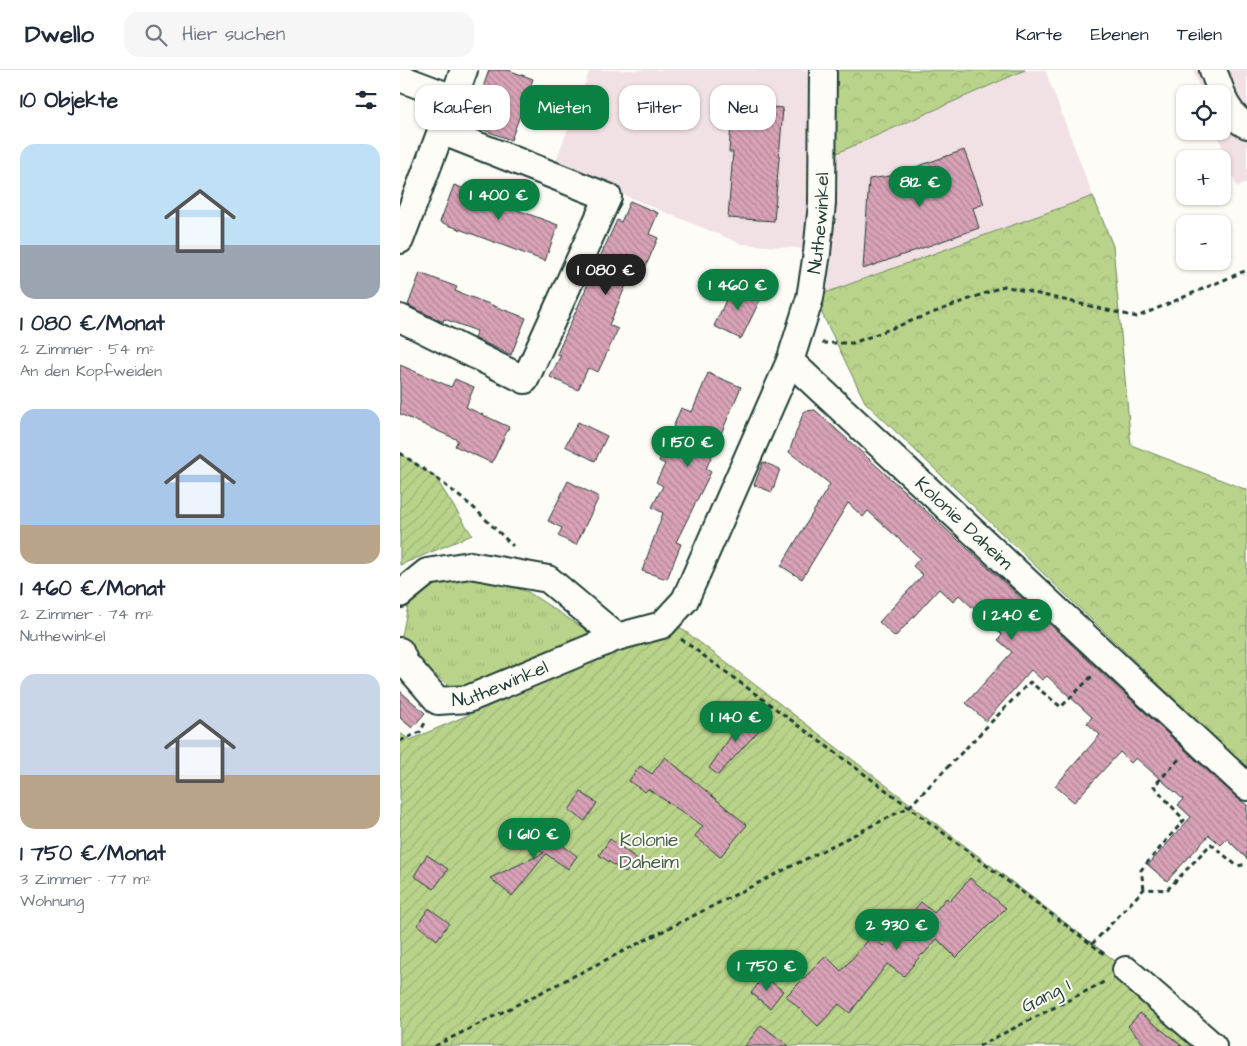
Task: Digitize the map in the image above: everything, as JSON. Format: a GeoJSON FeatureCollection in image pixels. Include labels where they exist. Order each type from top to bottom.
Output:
{"type":"FeatureCollection","features":[{"type":"Feature","properties":{"kind":"street"},"geometry":{"type":"LineString","coordinates":[[458,85],[464,70]]}},
{"type":"Feature","properties":{"kind":"street","name":"Nuthewinkel"},"geometry":{"type":"LineString","coordinates":[[400,651],[405,663],[438,701],[468,699],[617,637],[662,625],[685,600],[793,352],[810,298],[818,253],[822,202],[822,70]]}},
{"type":"Feature","properties":{"kind":"street"},"geometry":{"type":"LineString","coordinates":[[1213,70],[1218,85]]}},
{"type":"Feature","properties":{"kind":"street"},"geometry":{"type":"LineString","coordinates":[[400,78],[419,85]]}},
{"type":"Feature","properties":{"kind":"street"},"geometry":{"type":"LineString","coordinates":[[1231,111],[1243,124],[1247,125]]}},
{"type":"Feature","properties":{"kind":"street"},"geometry":{"type":"LineString","coordinates":[[400,240],[441,131],[608,198],[525,380],[400,318]]}},
{"type":"Feature","properties":{"kind":"street","name":"Kolonie Daheim"},"geometry":{"type":"LineString","coordinates":[[793,352],[1110,659],[1247,787]]}},
{"type":"Feature","properties":{"kind":"street"},"geometry":{"type":"LineString","coordinates":[[400,594],[426,572],[470,565],[548,579],[617,637]]}},
{"type":"Feature","properties":{"kind":"street"},"geometry":{"type":"LineString","coordinates":[[1126,970],[1214,1046]]}},
{"type":"Feature","properties":{"kind":"path"},"geometry":{"type":"LineString","coordinates":[[793,352],[853,344],[1004,286],[1137,317],[1247,270]]}},
{"type":"Feature","properties":{"kind":"path"},"geometry":{"type":"LineString","coordinates":[[400,453],[435,477],[474,508],[514,547]]}},
{"type":"Feature","properties":{"kind":"path"},"geometry":{"type":"LineString","coordinates":[[662,625],[1126,970]]}},
{"type":"Feature","properties":{"kind":"path"},"geometry":{"type":"LineString","coordinates":[[435,1046],[909,807],[1030,682],[1062,707],[1110,659]]}},
{"type":"Feature","properties":{"kind":"path"},"geometry":{"type":"LineString","coordinates":[[400,742],[420,732],[438,701]]}},
{"type":"Feature","properties":{"kind":"path"},"geometry":{"type":"LineString","coordinates":[[1144,889],[1140,870],[1184,820],[1154,786],[1196,740]]}},
{"type":"Feature","properties":{"kind":"path"},"geometry":{"type":"LineString","coordinates":[[1092,944],[1144,889],[1167,890],[1211,844],[1237,866],[1246,866],[1247,864]]}},
{"type":"Feature","properties":{"kind":"path","name":"Gang 1"},"geometry":{"type":"LineString","coordinates":[[980,1046],[1126,970]]}},
{"type":"Feature","properties":{"kind":"shaded area"},"geometry":{"type":"Polygon","coordinates":[[[590,70],[811,70],[806,249],[742,244],[554,166],[568,130],[609,130],[609,85],[584,85],[590,70]]]}},
{"type":"Feature","properties":{"kind":"shaded area"},"geometry":{"type":"Polygon","coordinates":[[[1025,70],[1045,70],[1093,196],[814,297],[828,157],[1025,70]]]}},
{"type":"Feature","properties":{"kind":"shaded area"},"geometry":{"type":"Polygon","coordinates":[[[1193,70],[1247,70],[1247,183],[1237,187],[1231,171],[1231,150],[1223,150],[1219,140],[1231,140],[1231,85],[1199,85],[1193,70]]]}},
{"type":"Feature","properties":{"kind":"green space"},"geometry":{"type":"Polygon","coordinates":[[[826,70],[1025,70],[828,157],[826,70]]]}},
{"type":"Feature","properties":{"kind":"green space"},"geometry":{"type":"Polygon","coordinates":[[[1093,196],[1113,246],[1131,445],[1247,490],[1247,769],[865,402],[814,297],[1093,196]]]}},
{"type":"Feature","properties":{"kind":"green space"},"geometry":{"type":"Polygon","coordinates":[[[400,453],[435,477],[472,535],[400,565],[400,453]]]}},
{"type":"Feature","properties":{"kind":"green space"},"geometry":{"type":"Polygon","coordinates":[[[478,575],[528,592],[589,632],[557,653],[479,686],[448,685],[416,660],[402,636],[409,601],[431,582],[478,575]]]}},
{"type":"Feature","properties":{"kind":"green space","name":"Kolonie Daheim"},"geometry":{"type":"Polygon","coordinates":[[[677,625],[1226,1046],[400,1046],[400,733],[410,740],[677,625]]]}},
{"type":"Feature","properties":{"kind":"building"},"geometry":{"type":"Polygon","coordinates":[[[489,70],[508,70],[533,79],[531,85],[520,85],[520,115],[511,140],[484,130],[510,130],[510,85],[484,85],[489,70]]]}},
{"type":"Feature","properties":{"kind":"building"},"geometry":{"type":"Polygon","coordinates":[[[776,107],[783,108],[774,221],[728,218],[733,152],[729,152],[731,130],[776,130],[776,107]]]}},
{"type":"Feature","properties":{"kind":"building"},"geometry":{"type":"Polygon","coordinates":[[[964,150],[984,204],[973,208],[979,228],[863,269],[869,179],[890,176],[964,150]]]}},
{"type":"Feature","properties":{"kind":"building"},"geometry":{"type":"Polygon","coordinates":[[[454,185],[495,200],[501,186],[521,193],[515,209],[558,225],[545,261],[440,222],[454,185]]]}},
{"type":"Feature","properties":{"kind":"building"},"geometry":{"type":"Polygon","coordinates":[[[630,201],[658,213],[649,234],[658,238],[639,282],[629,278],[609,325],[618,329],[598,372],[588,368],[578,390],[550,377],[561,355],[557,354],[591,277],[617,220],[621,222],[630,201]]]}},
{"type":"Feature","properties":{"kind":"building"},"geometry":{"type":"Polygon","coordinates":[[[420,273],[457,287],[455,291],[526,318],[511,355],[474,338],[477,331],[444,319],[443,322],[408,305],[420,273]]]}},
{"type":"Feature","properties":{"kind":"building"},"geometry":{"type":"Polygon","coordinates":[[[734,283],[762,296],[741,339],[714,326],[734,283]]]}},
{"type":"Feature","properties":{"kind":"building"},"geometry":{"type":"Polygon","coordinates":[[[400,365],[451,387],[455,379],[474,387],[466,407],[509,427],[492,463],[455,446],[458,440],[400,414],[400,365]]]}},
{"type":"Feature","properties":{"kind":"building"},"geometry":{"type":"Polygon","coordinates":[[[708,373],[741,387],[706,469],[711,472],[676,542],[681,544],[667,579],[642,571],[663,513],[652,507],[663,486],[656,482],[665,464],[659,461],[681,408],[692,412],[708,373]]]}},
{"type":"Feature","properties":{"kind":"building"},"geometry":{"type":"Polygon","coordinates":[[[815,410],[1237,798],[1247,805],[1247,859],[1227,839],[1221,845],[1209,835],[1167,881],[1148,865],[1191,817],[1178,805],[1183,799],[1136,758],[1131,763],[1120,752],[1074,802],[1055,786],[1100,735],[1087,723],[1092,717],[1047,676],[1042,680],[1031,670],[986,721],[966,703],[1012,652],[998,640],[1002,635],[959,595],[953,602],[939,589],[895,637],[879,622],[923,575],[913,566],[920,558],[868,511],[863,517],[848,503],[802,579],[781,566],[830,484],[789,452],[804,411],[815,410]]]}},
{"type":"Feature","properties":{"kind":"building"},"geometry":{"type":"Polygon","coordinates":[[[578,422],[607,436],[595,461],[565,446],[578,422]]]}},
{"type":"Feature","properties":{"kind":"building"},"geometry":{"type":"Polygon","coordinates":[[[763,462],[780,469],[772,492],[754,485],[763,462]]]}},
{"type":"Feature","properties":{"kind":"building"},"geometry":{"type":"Polygon","coordinates":[[[568,481],[599,497],[576,545],[558,536],[562,528],[548,521],[568,481]]]}},
{"type":"Feature","properties":{"kind":"building"},"geometry":{"type":"Polygon","coordinates":[[[400,691],[425,713],[412,728],[400,718],[400,691]]]}},
{"type":"Feature","properties":{"kind":"building"},"geometry":{"type":"Polygon","coordinates":[[[747,713],[763,726],[718,775],[709,768],[747,713]]]}},
{"type":"Feature","properties":{"kind":"building"},"geometry":{"type":"Polygon","coordinates":[[[665,757],[747,825],[720,857],[695,836],[703,826],[648,789],[645,792],[629,781],[640,766],[652,774],[665,757]]]}},
{"type":"Feature","properties":{"kind":"building"},"geometry":{"type":"Polygon","coordinates":[[[581,792],[597,803],[585,821],[569,810],[581,792]]]}},
{"type":"Feature","properties":{"kind":"building"},"geometry":{"type":"Polygon","coordinates":[[[534,824],[577,856],[568,869],[546,854],[512,896],[490,878],[544,853],[524,840],[534,824]]]}},
{"type":"Feature","properties":{"kind":"building"},"geometry":{"type":"Polygon","coordinates":[[[610,839],[636,858],[626,873],[599,855],[610,839]]]}},
{"type":"Feature","properties":{"kind":"building"},"geometry":{"type":"Polygon","coordinates":[[[427,855],[448,869],[434,889],[414,876],[427,855]]]}},
{"type":"Feature","properties":{"kind":"building"},"geometry":{"type":"Polygon","coordinates":[[[970,878],[1006,908],[956,958],[937,939],[904,976],[887,964],[850,1013],[839,1004],[818,1026],[786,996],[826,956],[841,971],[872,936],[883,946],[921,902],[934,913],[946,898],[950,901],[970,878]]]}},
{"type":"Feature","properties":{"kind":"building"},"geometry":{"type":"Polygon","coordinates":[[[429,908],[449,923],[437,940],[417,925],[429,908]]]}},
{"type":"Feature","properties":{"kind":"building"},"geometry":{"type":"Polygon","coordinates":[[[764,976],[783,991],[770,1008],[751,993],[764,976]]]}},
{"type":"Feature","properties":{"kind":"building"},"geometry":{"type":"Polygon","coordinates":[[[1140,1013],[1182,1046],[1146,1046],[1128,1026],[1140,1013]]]}},
{"type":"Feature","properties":{"kind":"building"},"geometry":{"type":"Polygon","coordinates":[[[761,1025],[789,1046],[745,1046],[761,1025]]]}}]}
